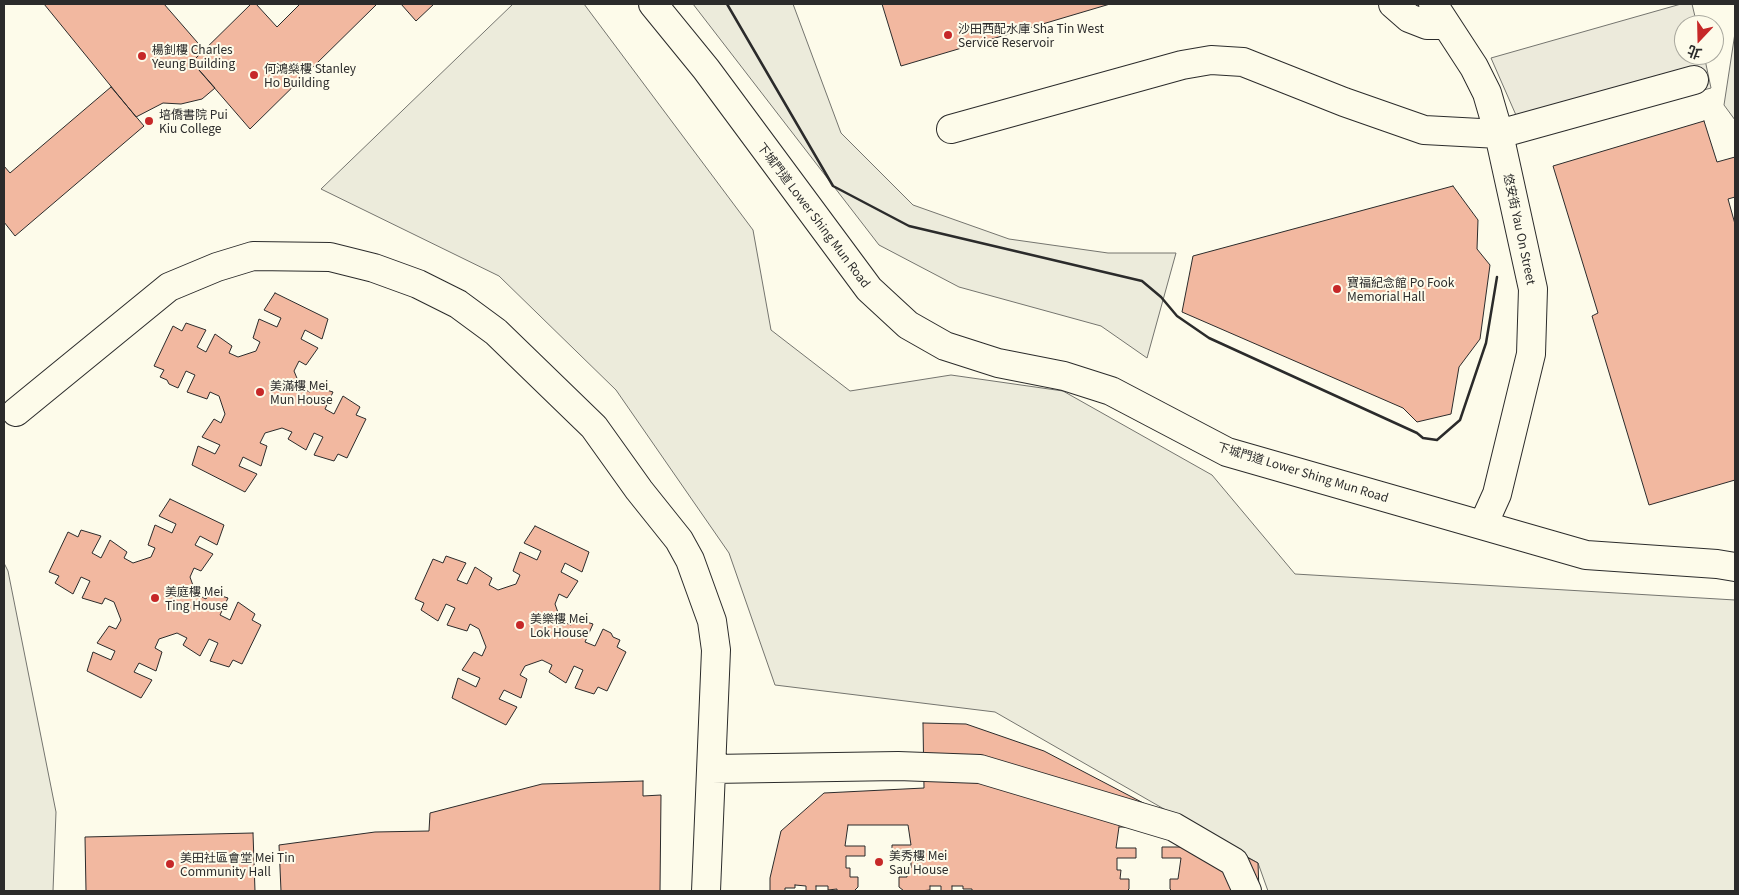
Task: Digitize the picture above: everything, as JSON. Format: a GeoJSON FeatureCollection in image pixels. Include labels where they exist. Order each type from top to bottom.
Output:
{"type":"FeatureCollection","features":[{"type":"Feature","properties":{"kind":"street","name":"下城門道 Lower Shing Mun Road"},"geometry":{"type":"LineString","coordinates":[[653,4],[706,69],[858,276],[888,309],[924,335],[971,356],[1064,376],[1111,391],[1227,452],[1586,555],[1717,564],[1735,567]]}},
{"type":"Feature","properties":{"kind":"street"},"geometry":{"type":"LineString","coordinates":[[1393,4],[1410,18],[1427,25],[1439,14]]}},
{"type":"Feature","properties":{"kind":"street","name":"悠安街 Yau On Street"},"geometry":{"type":"LineString","coordinates":[[1439,14],[1474,67],[1487,93],[1499,134],[1533,289],[1531,354],[1497,494],[1483,525]]}},
{"type":"Feature","properties":{"kind":"street"},"geometry":{"type":"LineString","coordinates":[[951,129],[1182,65],[1211,60],[1242,62],[1344,102],[1424,130],[1499,134],[1694,80]]}},
{"type":"Feature","properties":{"kind":"street"},"geometry":{"type":"LineString","coordinates":[[16,412],[169,287],[217,267],[253,256],[330,257],[374,268],[418,284],[458,304],[496,332],[594,427],[683,546],[700,584],[712,621],[716,650],[706,891]]}},
{"type":"Feature","properties":{"kind":"street"},"geometry":{"type":"LineString","coordinates":[[712,770],[898,766],[980,769],[1174,827],[1234,862],[1248,891]]}},
{"type":"Feature","properties":{"kind":"shaded area"},"geometry":{"type":"Polygon","coordinates":[[[513,4],[584,4],[753,230],[771,330],[850,391],[951,375],[1063,391],[1212,475],[1295,574],[1735,600],[1735,891],[1268,891],[1258,863],[995,712],[775,685],[729,553],[616,390],[499,276],[321,189],[513,4]]]}},
{"type":"Feature","properties":{"kind":"shaded area"},"geometry":{"type":"Polygon","coordinates":[[[693,4],[793,4],[841,133],[913,205],[1009,239],[1108,253],[1176,253],[1147,358],[1101,326],[959,287],[879,245],[693,4]]]}},
{"type":"Feature","properties":{"kind":"shaded area"},"geometry":{"type":"Polygon","coordinates":[[[1681,4],[1692,4],[1695,15],[1674,15],[1674,65],[1706,65],[1711,88],[1526,138],[1491,58],[1681,4]]]}},
{"type":"Feature","properties":{"kind":"shaded area"},"geometry":{"type":"Polygon","coordinates":[[[1735,33],[1735,120],[1724,105],[1735,33]]]}},
{"type":"Feature","properties":{"kind":"shaded area"},"geometry":{"type":"Polygon","coordinates":[[[4,563],[8,571],[56,812],[53,891],[4,891],[4,563]]]}},
{"type":"Feature","properties":{"kind":"building","name":"楊釗樓 Charles Yeung Building"},"geometry":{"type":"Polygon","coordinates":[[[44,4],[164,4],[204,50],[192,62],[215,88],[202,99],[181,104],[163,103],[136,117],[44,4]]]}},
{"type":"Feature","properties":{"kind":"building","name":"何鴻燊樓 Stanley Ho Building"},"geometry":{"type":"Polygon","coordinates":[[[251,4],[256,4],[277,27],[300,4],[377,4],[250,129],[192,62],[251,4]]]}},
{"type":"Feature","properties":{"kind":"building"},"geometry":{"type":"Polygon","coordinates":[[[401,4],[434,4],[416,21],[401,4]]]}},
{"type":"Feature","properties":{"kind":"building","name":"沙田西配水庫 Sha Tin West Service Reservoir"},"geometry":{"type":"Polygon","coordinates":[[[882,4],[1110,4],[901,66],[882,4]]]}},
{"type":"Feature","properties":{"kind":"building"},"geometry":{"type":"Polygon","coordinates":[[[111,87],[144,126],[15,236],[4,222],[4,166],[10,173],[111,87]]]}},
{"type":"Feature","properties":{"kind":"building"},"geometry":{"type":"Polygon","coordinates":[[[1704,121],[1717,162],[1735,157],[1735,197],[1728,199],[1735,224],[1735,480],[1649,505],[1592,316],[1598,313],[1553,166],[1704,121]]]}},
{"type":"Feature","properties":{"kind":"building","name":"寶福紀念館 Po Fook Memorial Hall"},"geometry":{"type":"Polygon","coordinates":[[[1453,186],[1478,220],[1477,249],[1490,265],[1480,339],[1459,367],[1451,414],[1417,422],[1403,408],[1182,312],[1193,256],[1453,186]]]}},
{"type":"Feature","properties":{"kind":"building","name":"美滿樓 Mei Mun House"},"geometry":{"type":"Polygon","coordinates":[[[275,293],[328,319],[322,339],[305,330],[301,339],[318,348],[306,365],[299,361],[294,371],[301,388],[310,392],[313,386],[333,392],[325,409],[334,414],[343,396],[360,407],[356,415],[366,419],[347,458],[338,454],[334,461],[314,455],[323,437],[314,433],[306,450],[288,439],[292,432],[282,428],[265,433],[260,443],[267,446],[261,466],[243,457],[239,466],[257,474],[245,492],[192,465],[198,446],[215,454],[220,445],[202,437],[214,419],[221,423],[225,414],[219,396],[210,392],[207,399],[187,392],[195,375],[186,371],[178,388],[169,384],[167,380],[160,377],[164,370],[154,366],[173,326],[182,331],[186,323],[206,330],[197,347],[206,352],[215,334],[232,346],[229,353],[238,357],[256,351],[260,342],[253,338],[259,319],[277,327],[281,318],[264,310],[275,293]]]}},
{"type":"Feature","properties":{"kind":"building","name":"美庭樓 Mei Ting House"},"geometry":{"type":"Polygon","coordinates":[[[170,499],[224,525],[217,545],[200,536],[195,545],[213,554],[201,571],[194,568],[190,577],[196,594],[206,599],[209,592],[228,598],[220,615],[230,620],[238,602],[255,614],[252,620],[261,625],[242,664],[233,660],[229,667],[210,661],[218,643],[209,639],[200,656],[183,645],[187,638],[177,633],[159,639],[155,648],[162,652],[156,671],[139,663],[134,672],[152,680],[141,698],[87,671],[93,652],[111,660],[115,651],[97,643],[109,626],[116,629],[121,620],[114,602],[105,598],[102,604],[82,598],[90,581],[81,577],[73,594],[55,583],[59,576],[49,572],[68,532],[78,537],[81,530],[101,536],[92,553],[101,558],[110,540],[127,552],[124,558],[133,563],[151,557],[155,548],[148,545],[155,525],[172,533],[176,524],[159,516],[170,499]]]}},
{"type":"Feature","properties":{"kind":"building","name":"美樂樓 Mei Lok House"},"geometry":{"type":"Polygon","coordinates":[[[535,526],[589,552],[582,572],[565,563],[561,572],[578,581],[567,598],[559,594],[555,604],[561,621],[571,625],[574,618],[593,624],[585,642],[595,646],[603,629],[620,640],[617,647],[626,652],[607,691],[598,687],[594,694],[575,688],[583,670],[574,666],[566,683],[549,672],[552,665],[542,660],[525,666],[520,675],[527,679],[521,698],[504,690],[499,699],[517,707],[506,725],[452,698],[458,678],[476,687],[480,678],[462,670],[474,652],[482,656],[486,647],[479,629],[470,624],[467,631],[447,625],[455,608],[446,604],[438,621],[421,610],[424,603],[415,599],[433,559],[443,563],[446,556],[466,563],[457,580],[467,584],[475,567],[492,578],[489,585],[498,590],[516,584],[520,575],[513,571],[520,552],[537,560],[541,551],[524,543],[535,526]]]}},
{"type":"Feature","properties":{"kind":"building"},"geometry":{"type":"Polygon","coordinates":[[[923,723],[966,724],[1044,751],[1258,863],[1259,891],[770,891],[770,878],[781,831],[824,793],[924,788],[923,723]]]}},
{"type":"Feature","properties":{"kind":"building"},"geometry":{"type":"Polygon","coordinates":[[[643,781],[643,796],[661,795],[660,891],[281,891],[279,845],[375,832],[429,831],[430,813],[542,784],[643,781]]]}},
{"type":"Feature","properties":{"kind":"building","name":"美秀樓 Mei Sau House"},"geometry":{"type":"Polygon","coordinates":[[[848,825],[908,825],[911,845],[892,845],[892,856],[911,856],[911,868],[907,868],[907,877],[899,877],[899,887],[904,891],[854,891],[858,887],[858,877],[850,877],[850,868],[846,868],[846,856],[865,856],[865,846],[845,846],[848,825]]]}},
{"type":"Feature","properties":{"kind":"building"},"geometry":{"type":"Polygon","coordinates":[[[1119,827],[1179,827],[1182,847],[1162,847],[1162,858],[1181,858],[1178,879],[1170,879],[1170,889],[1172,891],[1127,891],[1129,889],[1129,879],[1120,879],[1121,870],[1117,870],[1117,858],[1136,858],[1136,848],[1116,848],[1119,827]]]}},
{"type":"Feature","properties":{"kind":"building","name":"美田社區會堂 Mei Tin Community Hall"},"geometry":{"type":"Polygon","coordinates":[[[253,833],[255,891],[86,891],[85,837],[253,833]]]}},
{"type":"Feature","properties":{"kind":"building"},"geometry":{"type":"Polygon","coordinates":[[[795,885],[806,886],[806,891],[785,891],[785,888],[795,888],[795,885]]]}},
{"type":"Feature","properties":{"kind":"building"},"geometry":{"type":"Polygon","coordinates":[[[816,886],[828,886],[828,890],[837,889],[837,891],[816,891],[816,886]]]}},
{"type":"Feature","properties":{"kind":"building","name":"美秀樓 Mei Sau House"},"geometry":{"type":"Polygon","coordinates":[[[930,886],[941,886],[941,891],[920,891],[930,890],[930,886]]]}},
{"type":"Feature","properties":{"kind":"building","name":"美秀樓 Mei Sau House"},"geometry":{"type":"Polygon","coordinates":[[[952,886],[963,886],[963,889],[972,889],[972,891],[952,891],[952,886]]]}},
{"type":"Feature","properties":{"kind":"wall"},"geometry":{"type":"LineString","coordinates":[[727,4],[833,186],[909,226],[1142,281],[1161,297],[1177,316],[1209,338],[1417,433],[1423,438],[1437,440],[1460,420],[1486,343],[1497,277]]}},
{"type":"Feature","properties":{"kind":"place","name":"沙田西配水庫 Sha Tin West Service Reservoir"},"geometry":{"type":"Point","coordinates":[948,35]}},
{"type":"Feature","properties":{"kind":"place","name":"楊釗樓 Charles Yeung Building"},"geometry":{"type":"Point","coordinates":[142,56]}},
{"type":"Feature","properties":{"kind":"place","name":"何鴻燊樓 Stanley Ho Building"},"geometry":{"type":"Point","coordinates":[254,75]}},
{"type":"Feature","properties":{"kind":"place","name":"培僑書院 Pui Kiu College"},"geometry":{"type":"Point","coordinates":[149,121]}},
{"type":"Feature","properties":{"kind":"place","name":"寶福紀念館 Po Fook Memorial Hall"},"geometry":{"type":"Point","coordinates":[1337,289]}},
{"type":"Feature","properties":{"kind":"place","name":"美滿樓 Mei Mun House"},"geometry":{"type":"Point","coordinates":[260,392]}},
{"type":"Feature","properties":{"kind":"place","name":"美庭樓 Mei Ting House"},"geometry":{"type":"Point","coordinates":[155,598]}},
{"type":"Feature","properties":{"kind":"place","name":"美樂樓 Mei Lok House"},"geometry":{"type":"Point","coordinates":[520,625]}},
{"type":"Feature","properties":{"kind":"place","name":"美秀樓 Mei Sau House"},"geometry":{"type":"Point","coordinates":[879,862]}},
{"type":"Feature","properties":{"kind":"place","name":"美田社區會堂 Mei Tin Community Hall"},"geometry":{"type":"Point","coordinates":[170,864]}}]}
